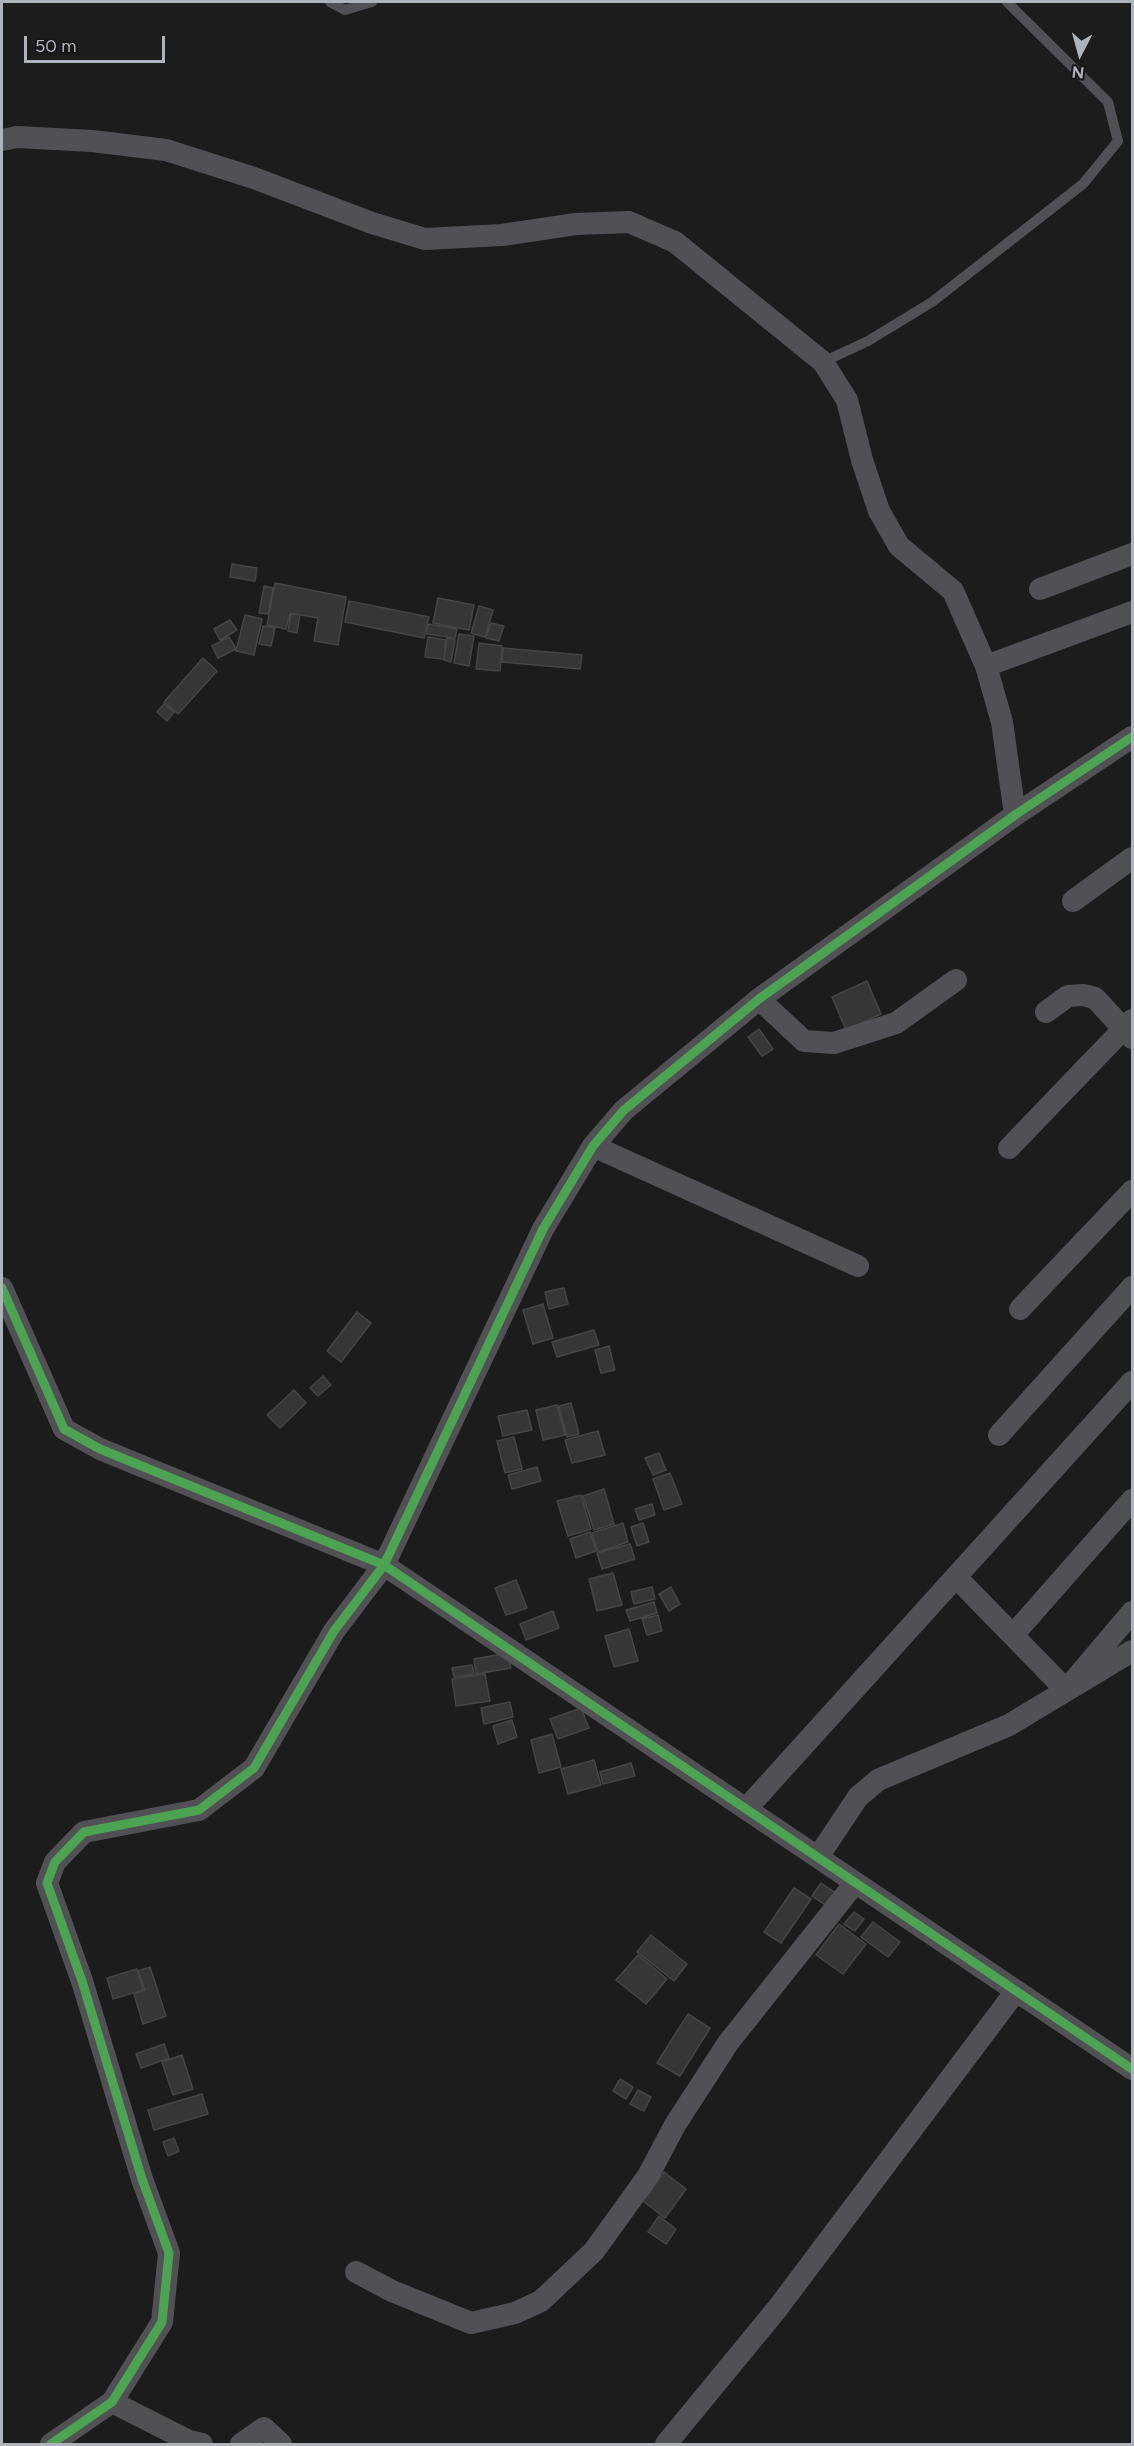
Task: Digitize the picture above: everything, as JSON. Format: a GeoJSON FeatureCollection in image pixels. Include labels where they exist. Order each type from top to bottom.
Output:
{"type":"FeatureCollection","features":[{"type":"Feature","properties":{"kind":"street"},"geometry":{"type":"LineString","coordinates":[[2,140],[16,137],[92,141],[166,150],[425,239],[502,235],[576,224],[629,222],[675,242],[823,362],[847,400],[862,460],[879,511],[899,546],[953,591],[986,666],[1002,722],[1015,815]]}},
{"type":"Feature","properties":{"kind":"street"},"geometry":{"type":"LineString","coordinates":[[1040,589],[1132,554]]}},
{"type":"Feature","properties":{"kind":"street"},"geometry":{"type":"LineString","coordinates":[[986,666],[1132,612]]}},
{"type":"Feature","properties":{"kind":"street"},"geometry":{"type":"LineString","coordinates":[[51,2445],[112,2402],[162,2322],[170,2253],[142,2179],[86,1992],[47,1883],[55,1862],[84,1832],[199,1810],[254,1768],[334,1631],[384,1565],[543,1230],[593,1146],[624,1110],[759,999],[1015,815],[1132,737]]}},
{"type":"Feature","properties":{"kind":"street"},"geometry":{"type":"LineString","coordinates":[[1073,901],[1132,858]]}},
{"type":"Feature","properties":{"kind":"street"},"geometry":{"type":"LineString","coordinates":[[759,999],[804,1041],[834,1043],[896,1023],[956,980]]}},
{"type":"Feature","properties":{"kind":"street"},"geometry":{"type":"LineString","coordinates":[[1009,1148],[1130,1029],[1095,998],[1083,995],[1068,996],[1046,1012]]}},
{"type":"Feature","properties":{"kind":"street"},"geometry":{"type":"LineString","coordinates":[[593,1146],[858,1266]]}},
{"type":"Feature","properties":{"kind":"street"},"geometry":{"type":"LineString","coordinates":[[1020,1309],[1132,1191]]}},
{"type":"Feature","properties":{"kind":"street"},"geometry":{"type":"LineString","coordinates":[[999,1435],[1132,1287]]}},
{"type":"Feature","properties":{"kind":"street"},"geometry":{"type":"LineString","coordinates":[[2,1288],[64,1429],[100,1449],[384,1565],[1132,2069]]}},
{"type":"Feature","properties":{"kind":"street"},"geometry":{"type":"LineString","coordinates":[[746,1809],[1132,1382]]}},
{"type":"Feature","properties":{"kind":"street"},"geometry":{"type":"LineString","coordinates":[[1013,1635],[1132,1500]]}},
{"type":"Feature","properties":{"kind":"street"},"geometry":{"type":"LineString","coordinates":[[956,1577],[1066,1690]]}},
{"type":"Feature","properties":{"kind":"street"},"geometry":{"type":"LineString","coordinates":[[1066,1690],[1132,1612]]}},
{"type":"Feature","properties":{"kind":"street"},"geometry":{"type":"LineString","coordinates":[[818,1857],[858,1797],[878,1780],[1009,1725],[1132,1651]]}},
{"type":"Feature","properties":{"kind":"street"},"geometry":{"type":"LineString","coordinates":[[356,2272],[392,2290],[471,2323],[515,2313],[541,2301],[594,2252],[648,2176],[675,2125],[728,2043],[855,1883]]}},
{"type":"Feature","properties":{"kind":"street"},"geometry":{"type":"LineString","coordinates":[[666,2445],[777,2310],[1016,1991]]}},
{"type":"Feature","properties":{"kind":"street"},"geometry":{"type":"LineString","coordinates":[[112,2402],[189,2441],[202,2445]]}},
{"type":"Feature","properties":{"kind":"street"},"geometry":{"type":"LineString","coordinates":[[241,2445],[264,2427],[281,2445]]}},
{"type":"Feature","properties":{"kind":"lane"},"geometry":{"type":"LineString","coordinates":[[330,2],[345,10],[372,2]]}},
{"type":"Feature","properties":{"kind":"lane"},"geometry":{"type":"LineString","coordinates":[[823,362],[868,341],[933,302],[1083,184],[1118,141],[1108,102],[1007,2]]}},
{"type":"Feature","properties":{"kind":"building"},"geometry":{"type":"Polygon","coordinates":[[[232,564],[257,568],[255,581],[230,577],[232,564]]]}},
{"type":"Feature","properties":{"kind":"building"},"geometry":{"type":"Polygon","coordinates":[[[275,583],[346,597],[338,645],[314,641],[318,618],[290,613],[286,629],[267,625],[275,583]]]}},
{"type":"Feature","properties":{"kind":"building"},"geometry":{"type":"Polygon","coordinates":[[[264,586],[273,588],[268,614],[259,613],[264,586]]]}},
{"type":"Feature","properties":{"kind":"building"},"geometry":{"type":"Polygon","coordinates":[[[438,598],[474,605],[469,630],[433,623],[438,598]]]}},
{"type":"Feature","properties":{"kind":"building"},"geometry":{"type":"Polygon","coordinates":[[[349,601],[429,617],[424,638],[345,622],[349,601]]]}},
{"type":"Feature","properties":{"kind":"building"},"geometry":{"type":"Polygon","coordinates":[[[479,606],[493,610],[485,637],[471,633],[479,606]]]}},
{"type":"Feature","properties":{"kind":"building"},"geometry":{"type":"Polygon","coordinates":[[[291,614],[300,615],[297,633],[288,631],[291,614]]]}},
{"type":"Feature","properties":{"kind":"building"},"geometry":{"type":"Polygon","coordinates":[[[245,615],[262,619],[254,655],[236,651],[245,615]]]}},
{"type":"Feature","properties":{"kind":"building"},"geometry":{"type":"Polygon","coordinates":[[[230,620],[237,630],[220,640],[214,629],[230,620]]]}},
{"type":"Feature","properties":{"kind":"building"},"geometry":{"type":"Polygon","coordinates":[[[491,623],[504,626],[499,641],[486,638],[491,623]]]}},
{"type":"Feature","properties":{"kind":"building"},"geometry":{"type":"Polygon","coordinates":[[[428,624],[457,629],[455,638],[427,634],[428,624]]]}},
{"type":"Feature","properties":{"kind":"building"},"geometry":{"type":"Polygon","coordinates":[[[263,626],[275,628],[271,646],[259,644],[263,626]]]}},
{"type":"Feature","properties":{"kind":"building"},"geometry":{"type":"Polygon","coordinates":[[[459,634],[474,636],[469,666],[454,663],[459,634]]]}},
{"type":"Feature","properties":{"kind":"building"},"geometry":{"type":"Polygon","coordinates":[[[229,637],[236,649],[218,658],[212,646],[229,637]]]}},
{"type":"Feature","properties":{"kind":"building"},"geometry":{"type":"Polygon","coordinates":[[[428,637],[446,640],[444,659],[425,657],[428,637]]]}},
{"type":"Feature","properties":{"kind":"building"},"geometry":{"type":"Polygon","coordinates":[[[447,638],[455,640],[451,662],[444,660],[447,638]]]}},
{"type":"Feature","properties":{"kind":"building"},"geometry":{"type":"Polygon","coordinates":[[[479,643],[502,646],[500,671],[476,669],[479,643]]]}},
{"type":"Feature","properties":{"kind":"building"},"geometry":{"type":"Polygon","coordinates":[[[503,648],[582,655],[580,669],[502,662],[503,648]]]}},
{"type":"Feature","properties":{"kind":"building"},"geometry":{"type":"Polygon","coordinates":[[[203,658],[217,671],[178,714],[164,702],[203,658]]]}},
{"type":"Feature","properties":{"kind":"building"},"geometry":{"type":"Polygon","coordinates":[[[164,704],[174,712],[167,721],[157,712],[164,704]]]}},
{"type":"Feature","properties":{"kind":"building"},"geometry":{"type":"Polygon","coordinates":[[[867,981],[881,1014],[846,1030],[832,997],[867,981]]]}},
{"type":"Feature","properties":{"kind":"building"},"geometry":{"type":"Polygon","coordinates":[[[759,1029],[773,1049],[762,1056],[748,1037],[759,1029]]]}},
{"type":"Feature","properties":{"kind":"building"},"geometry":{"type":"Polygon","coordinates":[[[564,1288],[568,1304],[549,1309],[545,1292],[564,1288]]]}},
{"type":"Feature","properties":{"kind":"building"},"geometry":{"type":"Polygon","coordinates":[[[543,1304],[553,1338],[533,1344],[523,1310],[543,1304]]]}},
{"type":"Feature","properties":{"kind":"building"},"geometry":{"type":"Polygon","coordinates":[[[357,1312],[371,1323],[341,1362],[327,1351],[357,1312]]]}},
{"type":"Feature","properties":{"kind":"building"},"geometry":{"type":"Polygon","coordinates":[[[594,1330],[599,1345],[557,1357],[552,1342],[594,1330]]]}},
{"type":"Feature","properties":{"kind":"building"},"geometry":{"type":"Polygon","coordinates":[[[609,1346],[615,1370],[601,1373],[595,1350],[609,1346]]]}},
{"type":"Feature","properties":{"kind":"building"},"geometry":{"type":"Polygon","coordinates":[[[323,1376],[331,1385],[318,1396],[310,1388],[323,1376]]]}},
{"type":"Feature","properties":{"kind":"building"},"geometry":{"type":"Polygon","coordinates":[[[294,1390],[306,1403],[280,1428],[267,1415],[294,1390]]]}},
{"type":"Feature","properties":{"kind":"building"},"geometry":{"type":"Polygon","coordinates":[[[571,1403],[579,1434],[567,1437],[559,1406],[571,1403]]]}},
{"type":"Feature","properties":{"kind":"building"},"geometry":{"type":"Polygon","coordinates":[[[557,1405],[565,1435],[543,1440],[536,1410],[557,1405]]]}},
{"type":"Feature","properties":{"kind":"building"},"geometry":{"type":"Polygon","coordinates":[[[527,1410],[532,1430],[503,1436],[498,1416],[527,1410]]]}},
{"type":"Feature","properties":{"kind":"building"},"geometry":{"type":"Polygon","coordinates":[[[598,1431],[605,1455],[572,1463],[565,1440],[598,1431]]]}},
{"type":"Feature","properties":{"kind":"building"},"geometry":{"type":"Polygon","coordinates":[[[514,1437],[522,1469],[505,1473],[497,1441],[514,1437]]]}},
{"type":"Feature","properties":{"kind":"building"},"geometry":{"type":"Polygon","coordinates":[[[659,1453],[666,1470],[653,1475],[645,1458],[659,1453]]]}},
{"type":"Feature","properties":{"kind":"building"},"geometry":{"type":"Polygon","coordinates":[[[537,1467],[541,1481],[512,1489],[508,1475],[537,1467]]]}},
{"type":"Feature","properties":{"kind":"building"},"geometry":{"type":"Polygon","coordinates":[[[670,1473],[682,1504],[664,1510],[653,1479],[670,1473]]]}},
{"type":"Feature","properties":{"kind":"building"},"geometry":{"type":"Polygon","coordinates":[[[604,1489],[614,1524],[594,1530],[583,1496],[604,1489]]]}},
{"type":"Feature","properties":{"kind":"building"},"geometry":{"type":"Polygon","coordinates":[[[581,1495],[591,1529],[568,1536],[557,1501],[581,1495]]]}},
{"type":"Feature","properties":{"kind":"building"},"geometry":{"type":"Polygon","coordinates":[[[652,1504],[655,1515],[639,1520],[635,1509],[652,1504]]]}},
{"type":"Feature","properties":{"kind":"building"},"geometry":{"type":"Polygon","coordinates":[[[623,1523],[628,1542],[598,1552],[592,1533],[623,1523]]]}},
{"type":"Feature","properties":{"kind":"building"},"geometry":{"type":"Polygon","coordinates":[[[643,1523],[649,1542],[637,1546],[631,1527],[643,1523]]]}},
{"type":"Feature","properties":{"kind":"building"},"geometry":{"type":"Polygon","coordinates":[[[590,1532],[596,1551],[576,1558],[570,1539],[590,1532]]]}},
{"type":"Feature","properties":{"kind":"building"},"geometry":{"type":"Polygon","coordinates":[[[630,1544],[635,1559],[602,1569],[597,1553],[630,1544]]]}},
{"type":"Feature","properties":{"kind":"building"},"geometry":{"type":"Polygon","coordinates":[[[613,1573],[622,1605],[597,1611],[589,1579],[613,1573]]]}},
{"type":"Feature","properties":{"kind":"building"},"geometry":{"type":"Polygon","coordinates":[[[516,1580],[527,1608],[506,1615],[495,1588],[516,1580]]]}},
{"type":"Feature","properties":{"kind":"building"},"geometry":{"type":"Polygon","coordinates":[[[652,1587],[655,1599],[634,1604],[631,1592],[652,1587]]]}},
{"type":"Feature","properties":{"kind":"building"},"geometry":{"type":"Polygon","coordinates":[[[671,1587],[680,1604],[669,1611],[659,1594],[671,1587]]]}},
{"type":"Feature","properties":{"kind":"building"},"geometry":{"type":"Polygon","coordinates":[[[654,1602],[657,1613],[630,1621],[626,1610],[654,1602]]]}},
{"type":"Feature","properties":{"kind":"building"},"geometry":{"type":"Polygon","coordinates":[[[553,1611],[559,1628],[526,1640],[520,1624],[553,1611]]]}},
{"type":"Feature","properties":{"kind":"building"},"geometry":{"type":"Polygon","coordinates":[[[658,1615],[662,1631],[647,1635],[642,1619],[658,1615]]]}},
{"type":"Feature","properties":{"kind":"building"},"geometry":{"type":"Polygon","coordinates":[[[629,1629],[638,1661],[614,1667],[605,1636],[629,1629]]]}},
{"type":"Feature","properties":{"kind":"building"},"geometry":{"type":"Polygon","coordinates":[[[508,1653],[511,1668],[476,1674],[474,1659],[508,1653]]]}},
{"type":"Feature","properties":{"kind":"building"},"geometry":{"type":"Polygon","coordinates":[[[472,1665],[474,1674],[454,1677],[452,1668],[472,1665]]]}},
{"type":"Feature","properties":{"kind":"building"},"geometry":{"type":"Polygon","coordinates":[[[485,1674],[490,1701],[456,1706],[452,1679],[485,1674]]]}},
{"type":"Feature","properties":{"kind":"building"},"geometry":{"type":"Polygon","coordinates":[[[510,1702],[513,1717],[484,1724],[481,1708],[510,1702]]]}},
{"type":"Feature","properties":{"kind":"building"},"geometry":{"type":"Polygon","coordinates":[[[581,1708],[589,1728],[558,1739],[550,1719],[581,1708]]]}},
{"type":"Feature","properties":{"kind":"building"},"geometry":{"type":"Polygon","coordinates":[[[512,1720],[517,1737],[498,1744],[493,1726],[512,1720]]]}},
{"type":"Feature","properties":{"kind":"building"},"geometry":{"type":"Polygon","coordinates":[[[552,1734],[561,1767],[539,1773],[531,1740],[552,1734]]]}},
{"type":"Feature","properties":{"kind":"building"},"geometry":{"type":"Polygon","coordinates":[[[594,1760],[601,1785],[568,1794],[561,1769],[594,1760]]]}},
{"type":"Feature","properties":{"kind":"building"},"geometry":{"type":"Polygon","coordinates":[[[631,1763],[635,1776],[603,1784],[600,1772],[631,1763]]]}},
{"type":"Feature","properties":{"kind":"building"},"geometry":{"type":"Polygon","coordinates":[[[821,1883],[840,1896],[831,1909],[812,1896],[821,1883]]]}},
{"type":"Feature","properties":{"kind":"building"},"geometry":{"type":"Polygon","coordinates":[[[794,1888],[811,1899],[781,1943],[764,1932],[794,1888]]]}},
{"type":"Feature","properties":{"kind":"building"},"geometry":{"type":"Polygon","coordinates":[[[854,1912],[864,1919],[855,1931],[844,1924],[854,1912]]]}},
{"type":"Feature","properties":{"kind":"building"},"geometry":{"type":"Polygon","coordinates":[[[873,1922],[900,1942],[888,1957],[861,1937],[873,1922]]]}},
{"type":"Feature","properties":{"kind":"building"},"geometry":{"type":"Polygon","coordinates":[[[839,1924],[866,1944],[843,1974],[816,1955],[839,1924]]]}},
{"type":"Feature","properties":{"kind":"building"},"geometry":{"type":"Polygon","coordinates":[[[651,1935],[687,1964],[674,1981],[637,1952],[651,1935]]]}},
{"type":"Feature","properties":{"kind":"building"},"geometry":{"type":"Polygon","coordinates":[[[638,1955],[667,1979],[646,2004],[616,1980],[638,1955]]]}},
{"type":"Feature","properties":{"kind":"building"},"geometry":{"type":"Polygon","coordinates":[[[150,1967],[166,2016],[143,2024],[134,1994],[145,1990],[138,1971],[150,1967]]]}},
{"type":"Feature","properties":{"kind":"building"},"geometry":{"type":"Polygon","coordinates":[[[137,1969],[143,1990],[113,1999],[107,1978],[137,1969]]]}},
{"type":"Feature","properties":{"kind":"building"},"geometry":{"type":"Polygon","coordinates":[[[688,2014],[710,2028],[680,2076],[657,2063],[688,2014]]]}},
{"type":"Feature","properties":{"kind":"building"},"geometry":{"type":"Polygon","coordinates":[[[164,2044],[169,2058],[141,2068],[136,2054],[164,2044]]]}},
{"type":"Feature","properties":{"kind":"building"},"geometry":{"type":"Polygon","coordinates":[[[182,2055],[193,2089],[173,2095],[162,2062],[182,2055]]]}},
{"type":"Feature","properties":{"kind":"building"},"geometry":{"type":"Polygon","coordinates":[[[620,2079],[633,2087],[626,2099],[613,2091],[620,2079]]]}},
{"type":"Feature","properties":{"kind":"building"},"geometry":{"type":"Polygon","coordinates":[[[638,2090],[651,2097],[644,2111],[630,2104],[638,2090]]]}},
{"type":"Feature","properties":{"kind":"building"},"geometry":{"type":"Polygon","coordinates":[[[202,2094],[208,2114],[154,2130],[148,2110],[202,2094]]]}},
{"type":"Feature","properties":{"kind":"building"},"geometry":{"type":"Polygon","coordinates":[[[174,2138],[179,2151],[168,2156],[163,2142],[174,2138]]]}},
{"type":"Feature","properties":{"kind":"building"},"geometry":{"type":"Polygon","coordinates":[[[664,2172],[686,2189],[665,2218],[643,2201],[664,2172]]]}},
{"type":"Feature","properties":{"kind":"building"},"geometry":{"type":"Polygon","coordinates":[[[659,2216],[676,2229],[666,2244],[648,2232],[659,2216]]]}},
{"type":"Feature","properties":{"kind":"cycle path"},"geometry":{"type":"LineString","coordinates":[[51,2444],[112,2402],[162,2322],[169,2253],[142,2179],[82,1981],[47,1883],[55,1862],[84,1832],[199,1810],[254,1768],[334,1631],[384,1565],[543,1229],[593,1146],[624,1110],[759,999],[1015,815],[1132,737]]}},
{"type":"Feature","properties":{"kind":"cycle path"},"geometry":{"type":"LineString","coordinates":[[2,1288],[64,1429],[100,1449],[384,1565],[1132,2069]]}}]}
